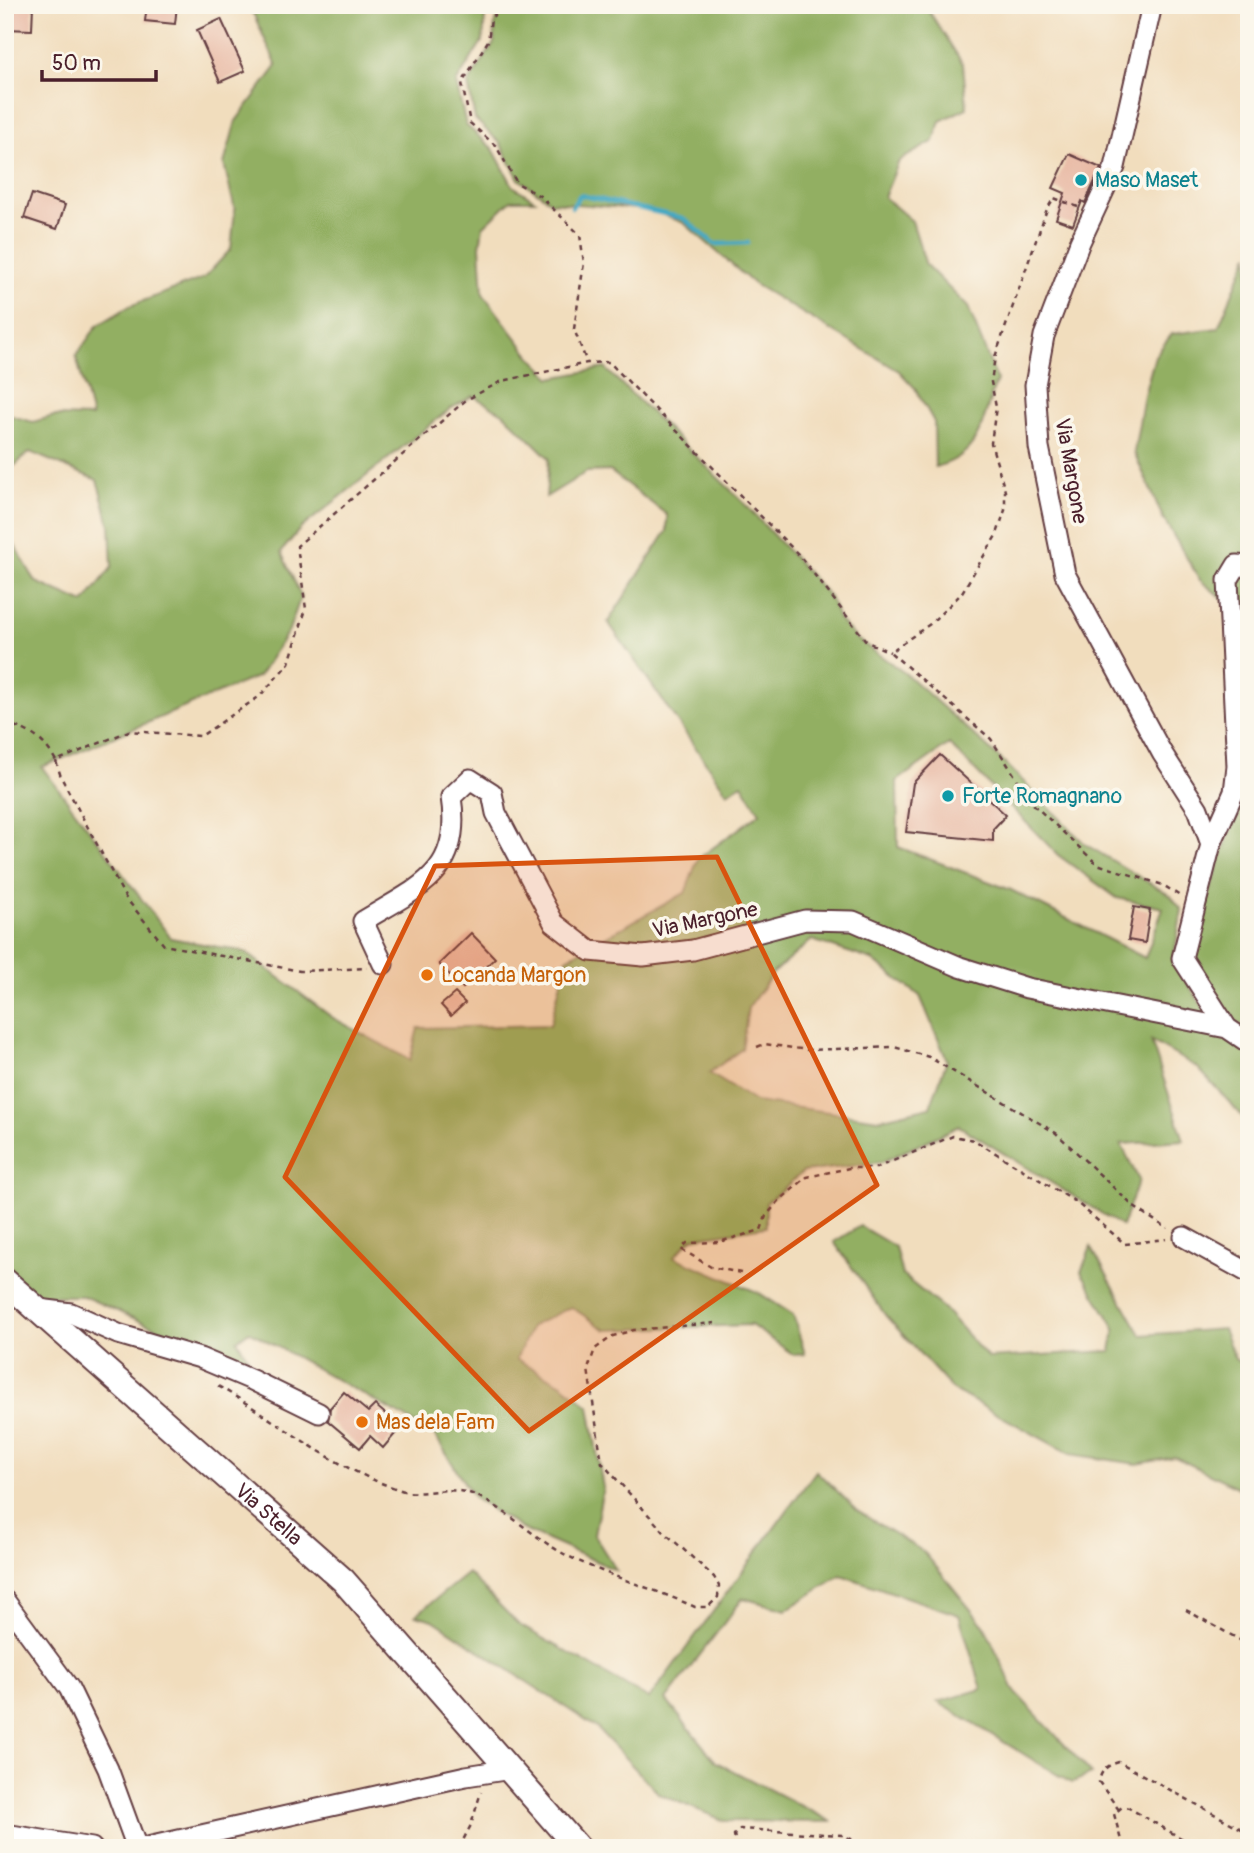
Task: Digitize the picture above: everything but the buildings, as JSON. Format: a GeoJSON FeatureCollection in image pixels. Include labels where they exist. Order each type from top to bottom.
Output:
{"type":"FeatureCollection","features":[{"type":"Feature","properties":{"kind":"main road","name":"Via Stella"},"geometry":{"type":"LineString","coordinates":[[5,1281],[344,1580],[578,1848]]}},
{"type":"Feature","properties":{"kind":"street","name":"Via Margone"},"geometry":{"type":"LineString","coordinates":[[1152,5],[1115,167],[1044,336],[1035,385],[1039,447],[1065,574],[1162,753],[1198,809],[1211,844]]}},
{"type":"Feature","properties":{"kind":"street","name":"Via Margone"},"geometry":{"type":"LineString","coordinates":[[1227,1028],[1182,958],[1211,844],[1234,792],[1237,766],[1228,580],[1237,565],[1249,566]]}},
{"type":"Feature","properties":{"kind":"street","name":"Via Margone"},"geometry":{"type":"LineString","coordinates":[[383,964],[363,921],[426,882],[443,864],[456,824],[451,797],[470,779],[492,793],[496,813],[554,923],[590,951],[655,954],[693,950],[804,920],[853,921],[960,967],[1027,988],[1227,1028],[1249,1043]]}},
{"type":"Feature","properties":{"kind":"street"},"geometry":{"type":"LineString","coordinates":[[1184,1237],[1249,1273]]}},
{"type":"Feature","properties":{"kind":"street"},"geometry":{"type":"LineString","coordinates":[[38,1309],[71,1313],[118,1334],[201,1358],[319,1413]]}},
{"type":"Feature","properties":{"kind":"street"},"geometry":{"type":"LineString","coordinates":[[5,1601],[69,1688],[108,1769],[136,1848]]}},
{"type":"Feature","properties":{"kind":"street"},"geometry":{"type":"LineString","coordinates":[[143,1848],[511,1769]]}},
{"type":"Feature","properties":{"kind":"street"},"geometry":{"type":"LineString","coordinates":[[5,1835],[92,1848]]}},
{"type":"Feature","properties":{"kind":"path"},"geometry":{"type":"LineString","coordinates":[[502,5],[491,19],[488,41],[462,83],[470,123],[496,146],[517,183],[540,196],[580,235],[584,263],[574,329],[587,363]]}},
{"type":"Feature","properties":{"kind":"path"},"geometry":{"type":"LineString","coordinates":[[890,652],[930,624],[961,594],[997,534],[1005,510],[1005,491],[991,443],[996,407],[991,382],[995,357],[1054,198],[1094,213]]}},
{"type":"Feature","properties":{"kind":"path"},"geometry":{"type":"LineString","coordinates":[[56,761],[129,731],[201,736],[260,696],[289,663],[306,609],[297,546],[466,400],[502,382],[587,363],[609,362],[799,555],[867,642],[890,652],[991,739],[1034,805],[1097,864],[1163,885],[1195,904]]}},
{"type":"Feature","properties":{"kind":"path"},"geometry":{"type":"LineString","coordinates":[[5,723],[26,729],[47,744],[61,777],[125,897],[164,945],[300,971],[359,970],[383,964]]}},
{"type":"Feature","properties":{"kind":"path"},"geometry":{"type":"LineString","coordinates":[[5,866],[10,897],[5,904]]}},
{"type":"Feature","properties":{"kind":"path"},"geometry":{"type":"LineString","coordinates":[[757,1047],[764,1044],[808,1050],[894,1047],[929,1057],[1056,1133],[1134,1207],[1184,1237]]}},
{"type":"Feature","properties":{"kind":"path"},"geometry":{"type":"LineString","coordinates":[[741,1273],[711,1267],[681,1249],[687,1243],[719,1242],[761,1230],[766,1216],[779,1201],[807,1177],[849,1168],[876,1168],[953,1136],[974,1140],[1076,1202],[1125,1244],[1184,1237]]}},
{"type":"Feature","properties":{"kind":"path"},"geometry":{"type":"LineString","coordinates":[[215,1384],[263,1412],[325,1457],[366,1477],[407,1492],[461,1490],[479,1497],[564,1554],[695,1607],[708,1606],[718,1598],[719,1586],[714,1577],[663,1531],[602,1463],[589,1369],[595,1349],[613,1336],[634,1330],[715,1323]]}},
{"type":"Feature","properties":{"kind":"path"},"geometry":{"type":"LineString","coordinates":[[1186,1610],[1249,1645]]}},
{"type":"Feature","properties":{"kind":"path"},"geometry":{"type":"LineString","coordinates":[[1119,1810],[1099,1782],[1100,1773],[1108,1765],[1119,1762],[1249,1833]]}},
{"type":"Feature","properties":{"kind":"path"},"geometry":{"type":"LineString","coordinates":[[459,1848],[481,1796],[481,1774]]}},
{"type":"Feature","properties":{"kind":"path"},"geometry":{"type":"LineString","coordinates":[[1123,1848],[1114,1814],[1129,1808],[1198,1848]]}},
{"type":"Feature","properties":{"kind":"path"},"geometry":{"type":"LineString","coordinates":[[737,1848],[734,1835],[740,1829],[778,1834],[842,1835],[872,1848]]}},
{"type":"Feature","properties":{"kind":"highlighted area"},"geometry":{"type":"Polygon","coordinates":[[[717,857],[877,1185],[529,1431],[285,1177],[435,866],[717,857]]]}},
{"type":"Feature","properties":{"kind":"green space"},"geometry":{"type":"Polygon","coordinates":[[[245,5],[495,5],[485,17],[483,40],[456,83],[466,125],[493,149],[513,186],[535,200],[511,200],[483,227],[480,246],[483,294],[528,353],[551,378],[605,368],[742,501],[830,597],[838,619],[857,639],[906,674],[1006,764],[1085,844],[1171,896],[1182,910],[1173,961],[1221,1034],[1249,1056],[1249,1124],[1198,1068],[1151,1041],[1184,1140],[1121,1144],[1139,1180],[1122,1226],[959,1126],[882,1162],[803,1172],[766,1203],[766,1227],[692,1238],[674,1257],[759,1293],[793,1315],[805,1354],[794,1355],[751,1325],[606,1330],[571,1307],[532,1326],[516,1359],[562,1384],[589,1406],[603,1488],[594,1535],[616,1570],[522,1529],[474,1498],[434,1434],[249,1331],[237,1340],[257,1372],[83,1296],[33,1296],[5,1277],[5,529],[36,582],[84,603],[112,567],[110,525],[97,480],[30,452],[5,474],[5,414],[33,422],[54,416],[92,417],[76,356],[97,326],[130,306],[204,278],[231,249],[235,210],[224,164],[236,121],[277,66],[254,15],[245,5]],[[473,396],[450,409],[300,529],[281,552],[301,596],[289,630],[259,676],[42,767],[171,938],[245,952],[333,1018],[410,1060],[418,1028],[550,1025],[567,958],[685,893],[698,859],[760,813],[742,784],[727,793],[608,622],[667,531],[667,515],[610,471],[587,472],[546,497],[549,458],[503,413],[473,396]],[[949,744],[897,781],[898,847],[1011,890],[1145,958],[1163,908],[1117,898],[1058,855],[949,744]],[[812,940],[774,972],[748,1008],[742,1049],[709,1073],[756,1102],[879,1119],[930,1107],[947,1060],[920,996],[872,960],[812,940]]]}},
{"type":"Feature","properties":{"kind":"green space"},"geometry":{"type":"Polygon","coordinates":[[[509,5],[925,5],[963,64],[967,108],[940,121],[934,141],[899,161],[884,197],[912,221],[926,265],[968,307],[997,380],[978,433],[963,454],[935,467],[934,422],[915,388],[899,371],[754,284],[684,223],[651,210],[551,202],[519,179],[500,143],[475,119],[468,84],[494,43],[495,21],[509,5]]]}},
{"type":"Feature","properties":{"kind":"green space"},"geometry":{"type":"Polygon","coordinates":[[[1249,254],[1249,616],[1244,616],[1200,580],[1163,518],[1134,452],[1144,395],[1155,356],[1172,334],[1218,328],[1249,254]]]}},
{"type":"Feature","properties":{"kind":"green space"},"geometry":{"type":"Polygon","coordinates":[[[1244,781],[1249,784],[1249,1031],[1231,1019],[1192,952],[1221,856],[1238,813],[1244,781]]]}},
{"type":"Feature","properties":{"kind":"green space"},"geometry":{"type":"Polygon","coordinates":[[[860,1226],[895,1247],[902,1275],[943,1308],[988,1358],[1111,1351],[1115,1328],[1081,1272],[1091,1247],[1141,1335],[1223,1329],[1235,1359],[1249,1368],[1249,1493],[1175,1457],[1137,1464],[1070,1454],[953,1390],[886,1316],[834,1242],[860,1226]]]}},
{"type":"Feature","properties":{"kind":"green space"},"geometry":{"type":"Polygon","coordinates":[[[816,1471],[859,1512],[924,1552],[985,1627],[1015,1692],[1092,1774],[1071,1783],[938,1702],[982,1689],[959,1615],[841,1575],[786,1610],[743,1598],[666,1700],[716,1762],[832,1822],[725,1821],[659,1794],[597,1728],[433,1620],[416,1615],[468,1573],[518,1624],[649,1699],[816,1471]]]}},
{"type":"Feature","properties":{"kind":"waterway"},"geometry":{"type":"LineString","coordinates":[[572,207],[580,195],[683,218],[715,244],[748,243]]}},
{"type":"Feature","properties":{"kind":"place","name":"Maso Maset"},"geometry":{"type":"Point","coordinates":[1081,180]}},
{"type":"Feature","properties":{"kind":"place","name":"Forte Romagnano"},"geometry":{"type":"Point","coordinates":[948,796]}},
{"type":"Feature","properties":{"kind":"place","name":"Locanda Margon"},"geometry":{"type":"Point","coordinates":[427,975]}},
{"type":"Feature","properties":{"kind":"place","name":"Mas dela Fam"},"geometry":{"type":"Point","coordinates":[362,1422]}}]}
